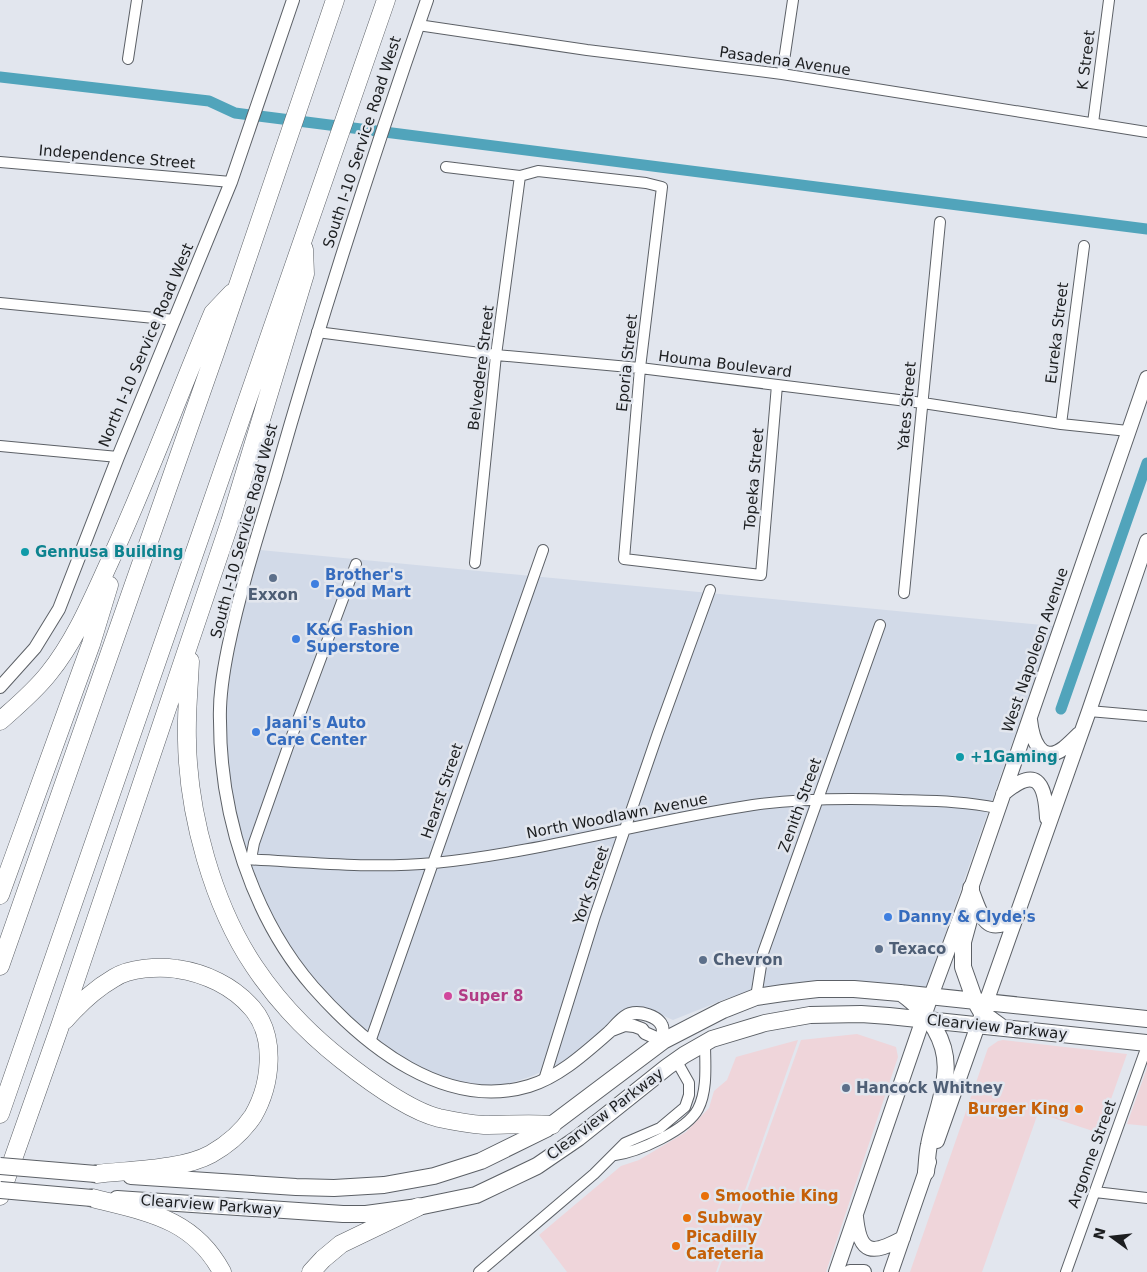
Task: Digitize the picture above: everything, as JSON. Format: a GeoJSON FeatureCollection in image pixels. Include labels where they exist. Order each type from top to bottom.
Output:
{"type":"FeatureCollection","features":[{"type":"Feature","properties":{"kind":"highway"},"geometry":{"type":"LineString","coordinates":[[0,966],[335,0]]}},
{"type":"Feature","properties":{"kind":"highway"},"geometry":{"type":"LineString","coordinates":[[0,1114],[386,0]]}},
{"type":"Feature","properties":{"kind":"highway"},"geometry":{"type":"LineString","coordinates":[[0,1196],[60,1026],[230,522],[305,274],[303,238]]}},
{"type":"Feature","properties":{"kind":"highway"},"geometry":{"type":"LineString","coordinates":[[0,720],[23,701],[49,673],[64,652],[91,602],[128,522],[213,313],[237,287]]}},
{"type":"Feature","properties":{"kind":"highway"},"geometry":{"type":"LineString","coordinates":[[0,895],[91,644],[128,522]]}},
{"type":"Feature","properties":{"kind":"highway"},"geometry":{"type":"LineString","coordinates":[[191,641],[187,740],[190,786],[198,828],[212,876],[232,928],[254,966],[283,1004],[323,1045],[364,1078],[418,1110],[438,1118],[483,1125],[532,1123],[552,1125]]}},
{"type":"Feature","properties":{"kind":"highway"},"geometry":{"type":"LineString","coordinates":[[971,888],[969,920],[962,954],[963,967],[980,1010]]}},
{"type":"Feature","properties":{"kind":"highway"},"geometry":{"type":"LineString","coordinates":[[60,1026],[80,1003],[115,977],[146,968],[166,967],[188,970],[212,978],[239,995],[253,1009],[262,1024],[267,1043],[266,1081],[260,1102],[252,1117],[239,1133],[210,1155],[183,1164],[96,1174]]}},
{"type":"Feature","properties":{"kind":"highway","name":"Clearview Parkway"},"geometry":{"type":"LineString","coordinates":[[0,1166],[96,1174],[334,1188],[384,1185],[434,1176],[481,1161],[508,1149],[552,1125],[663,1041],[723,1010],[756,997],[818,990],[854,989],[930,996],[980,1010],[989,1020],[1003,1028],[1147,1045]]}},
{"type":"Feature","properties":{"kind":"highway"},"geometry":{"type":"LineString","coordinates":[[900,993],[914,1002],[935,1026],[946,1062],[946,1078],[928,1147],[926,1172]]}},
{"type":"Feature","properties":{"kind":"highway"},"geometry":{"type":"LineString","coordinates":[[680,1058],[688,1040],[723,1010]]}},
{"type":"Feature","properties":{"kind":"highway","name":"Clearview Parkway"},"geometry":{"type":"LineString","coordinates":[[0,1190],[92,1198],[343,1214],[366,1214],[418,1207],[476,1195],[537,1166],[578,1138],[680,1058],[712,1039],[765,1023],[810,1015],[861,1014],[926,1017],[980,1010],[1147,1019]]}},
{"type":"Feature","properties":{"kind":"highway"},"geometry":{"type":"LineString","coordinates":[[623,1102],[652,1068],[660,1055],[663,1041]]}},
{"type":"Feature","properties":{"kind":"highway"},"geometry":{"type":"LineString","coordinates":[[92,1198],[149,1213],[181,1226],[205,1246],[222,1272]]}},
{"type":"Feature","properties":{"kind":"highway"},"geometry":{"type":"LineString","coordinates":[[310,1272],[322,1259],[341,1244],[418,1207]]}},
{"type":"Feature","properties":{"kind":"main road","name":"West Napoleon Avenue"},"geometry":{"type":"LineString","coordinates":[[836,1272],[926,1017],[930,996],[971,888],[1147,378]]}},
{"type":"Feature","properties":{"kind":"main road"},"geometry":{"type":"LineString","coordinates":[[891,1272],[980,1010],[1016,917],[1147,541]]}},
{"type":"Feature","properties":{"kind":"main road"},"geometry":{"type":"LineString","coordinates":[[1030,717],[1035,744],[1047,753],[1055,753],[1064,748],[1081,733]]}},
{"type":"Feature","properties":{"kind":"main road"},"geometry":{"type":"LineString","coordinates":[[1000,801],[1015,783],[1031,779],[1038,782],[1042,786],[1046,798],[1048,826]]}},
{"type":"Feature","properties":{"kind":"main road"},"geometry":{"type":"LineString","coordinates":[[971,888],[982,918],[990,924],[1005,925],[1016,917]]}},
{"type":"Feature","properties":{"kind":"main road"},"geometry":{"type":"LineString","coordinates":[[856,1214],[858,1235],[862,1244],[869,1248],[877,1250],[903,1238]]}},
{"type":"Feature","properties":{"kind":"main road"},"geometry":{"type":"LineString","coordinates":[[850,1272],[864,1272]]}},
{"type":"Feature","properties":{"kind":"street"},"geometry":{"type":"LineString","coordinates":[[128,58],[137,0]]}},
{"type":"Feature","properties":{"kind":"street","name":"North I-10 Service Road West"},"geometry":{"type":"LineString","coordinates":[[0,687],[35,648],[59,609],[118,456],[231,182],[293,0]]}},
{"type":"Feature","properties":{"kind":"street","name":"South I-10 Service Road West"},"geometry":{"type":"LineString","coordinates":[[427,0],[317,332],[236,608],[221,686],[220,722],[223,769],[228,804],[270,925],[290,957],[313,987],[344,1020],[404,1067],[448,1086],[488,1092],[514,1090],[531,1086],[566,1067],[612,1030],[625,1016],[634,1012],[656,1019],[663,1027],[663,1041]]}},
{"type":"Feature","properties":{"kind":"street"},"geometry":{"type":"LineString","coordinates":[[782,74],[793,0]]}},
{"type":"Feature","properties":{"kind":"street","name":"K Street"},"geometry":{"type":"LineString","coordinates":[[1093,123],[1109,0]]}},
{"type":"Feature","properties":{"kind":"street","name":"Pasadena Avenue"},"geometry":{"type":"LineString","coordinates":[[418,25],[587,50],[782,74],[1147,132]]}},
{"type":"Feature","properties":{"kind":"street","name":"Independence Street"},"geometry":{"type":"LineString","coordinates":[[0,162],[231,182]]}},
{"type":"Feature","properties":{"kind":"street"},"geometry":{"type":"LineString","coordinates":[[446,167],[520,176]]}},
{"type":"Feature","properties":{"kind":"street","name":"Eporia Street"},"geometry":{"type":"LineString","coordinates":[[520,176],[538,171],[662,187],[640,368],[624,559],[761,575]]}},
{"type":"Feature","properties":{"kind":"street","name":"Belvedere Street"},"geometry":{"type":"LineString","coordinates":[[475,563],[496,355],[520,176]]}},
{"type":"Feature","properties":{"kind":"street","name":"Yates Street"},"geometry":{"type":"LineString","coordinates":[[904,593],[940,222]]}},
{"type":"Feature","properties":{"kind":"street","name":"Eureka Street"},"geometry":{"type":"LineString","coordinates":[[1061,424],[1084,246]]}},
{"type":"Feature","properties":{"kind":"street"},"geometry":{"type":"LineString","coordinates":[[0,303],[175,320]]}},
{"type":"Feature","properties":{"kind":"street","name":"Houma Boulevard"},"geometry":{"type":"LineString","coordinates":[[317,332],[496,355],[640,368],[923,403],[1061,424],[1128,431]]}},
{"type":"Feature","properties":{"kind":"street","name":"Topeka Street"},"geometry":{"type":"LineString","coordinates":[[761,575],[777,385]]}},
{"type":"Feature","properties":{"kind":"street"},"geometry":{"type":"LineString","coordinates":[[0,446],[118,456]]}},
{"type":"Feature","properties":{"kind":"street","name":"Hearst Street"},"geometry":{"type":"LineString","coordinates":[[370,1042],[543,550]]}},
{"type":"Feature","properties":{"kind":"street"},"geometry":{"type":"LineString","coordinates":[[246,859],[254,843],[356,564]]}},
{"type":"Feature","properties":{"kind":"street","name":"York Street"},"geometry":{"type":"LineString","coordinates":[[544,1080],[595,916],[710,590]]}},
{"type":"Feature","properties":{"kind":"street","name":"Zenith Street"},"geometry":{"type":"LineString","coordinates":[[756,997],[763,953],[880,625]]}},
{"type":"Feature","properties":{"kind":"street"},"geometry":{"type":"LineString","coordinates":[[1089,711],[1147,716]]}},
{"type":"Feature","properties":{"kind":"street","name":"North Woodlawn Avenue"},"geometry":{"type":"LineString","coordinates":[[246,859],[369,865],[433,863],[556,844],[754,805],[819,798],[978,804],[1000,801]]}},
{"type":"Feature","properties":{"kind":"street"},"geometry":{"type":"LineString","coordinates":[[612,1030],[625,1025],[634,1026],[663,1041]]}},
{"type":"Feature","properties":{"kind":"street"},"geometry":{"type":"LineString","coordinates":[[615,1155],[627,1154],[661,1139],[698,1110],[702,1100],[704,1084],[705,1043]]}},
{"type":"Feature","properties":{"kind":"street","name":"Argonne Street"},"geometry":{"type":"LineString","coordinates":[[1066,1272],[1147,1045]]}},
{"type":"Feature","properties":{"kind":"street"},"geometry":{"type":"LineString","coordinates":[[479,1272],[615,1155],[625,1144],[660,1128],[685,1106],[689,1096],[689,1083],[680,1058]]}},
{"type":"Feature","properties":{"kind":"street"},"geometry":{"type":"LineString","coordinates":[[1095,1192],[1147,1198]]}},
{"type":"Feature","properties":{"kind":"shaded area"},"geometry":{"type":"Polygon","coordinates":[[[260,550],[1053,626],[926,989],[832,983],[776,985],[728,998],[673,1020],[648,1009],[626,1013],[561,1063],[505,1085],[483,1086],[459,1082],[437,1076],[408,1062],[383,1045],[343,1012],[315,983],[273,923],[252,870],[235,817],[226,742],[231,664],[237,633],[260,550]]]}},
{"type":"Feature","properties":{"kind":"shaded area"},"geometry":{"type":"Polygon","coordinates":[[[857,1034],[896,1047],[898,1057],[826,1272],[718,1272],[801,1040],[857,1034]]]}},
{"type":"Feature","properties":{"kind":"shaded area"},"geometry":{"type":"Polygon","coordinates":[[[798,1040],[716,1272],[567,1272],[539,1235],[621,1166],[639,1160],[686,1132],[709,1108],[714,1091],[727,1080],[736,1057],[798,1040]]]}},
{"type":"Feature","properties":{"kind":"shaded area"},"geometry":{"type":"Polygon","coordinates":[[[1003,1040],[1127,1054],[1099,1133],[1038,1113],[982,1272],[910,1272],[988,1048],[1003,1040]]]}},
{"type":"Feature","properties":{"kind":"shaded area"},"geometry":{"type":"Polygon","coordinates":[[[1147,1068],[1147,1126],[1127,1124],[1147,1068]]]}},
{"type":"Feature","properties":{"kind":"waterway"},"geometry":{"type":"LineString","coordinates":[[0,77],[209,101],[235,113],[1147,229]]}},
{"type":"Feature","properties":{"kind":"waterway"},"geometry":{"type":"LineString","coordinates":[[1061,709],[1147,463]]}},
{"type":"Feature","properties":{"kind":"place","name":"Gennusa Building"},"geometry":{"type":"Point","coordinates":[25,552]}},
{"type":"Feature","properties":{"kind":"place","name":"Exxon"},"geometry":{"type":"Point","coordinates":[273,578]}},
{"type":"Feature","properties":{"kind":"place","name":"Brother's Food Mart"},"geometry":{"type":"Point","coordinates":[315,584]}},
{"type":"Feature","properties":{"kind":"place","name":"K&G Fashion Superstore"},"geometry":{"type":"Point","coordinates":[296,639]}},
{"type":"Feature","properties":{"kind":"place","name":"Jaani's Auto Care Center"},"geometry":{"type":"Point","coordinates":[256,732]}},
{"type":"Feature","properties":{"kind":"place","name":"+1Gaming"},"geometry":{"type":"Point","coordinates":[960,757]}},
{"type":"Feature","properties":{"kind":"place","name":"Danny & Clyde's"},"geometry":{"type":"Point","coordinates":[888,917]}},
{"type":"Feature","properties":{"kind":"place","name":"Texaco"},"geometry":{"type":"Point","coordinates":[879,949]}},
{"type":"Feature","properties":{"kind":"place","name":"Chevron"},"geometry":{"type":"Point","coordinates":[703,960]}},
{"type":"Feature","properties":{"kind":"place","name":"Super 8"},"geometry":{"type":"Point","coordinates":[448,996]}},
{"type":"Feature","properties":{"kind":"place","name":"Hancock Whitney"},"geometry":{"type":"Point","coordinates":[846,1088]}},
{"type":"Feature","properties":{"kind":"place","name":"Burger King"},"geometry":{"type":"Point","coordinates":[1079,1109]}},
{"type":"Feature","properties":{"kind":"place","name":"Smoothie King"},"geometry":{"type":"Point","coordinates":[705,1196]}},
{"type":"Feature","properties":{"kind":"place","name":"Subway"},"geometry":{"type":"Point","coordinates":[687,1218]}},
{"type":"Feature","properties":{"kind":"place","name":"Picadilly Cafeteria"},"geometry":{"type":"Point","coordinates":[676,1246]}}]}
